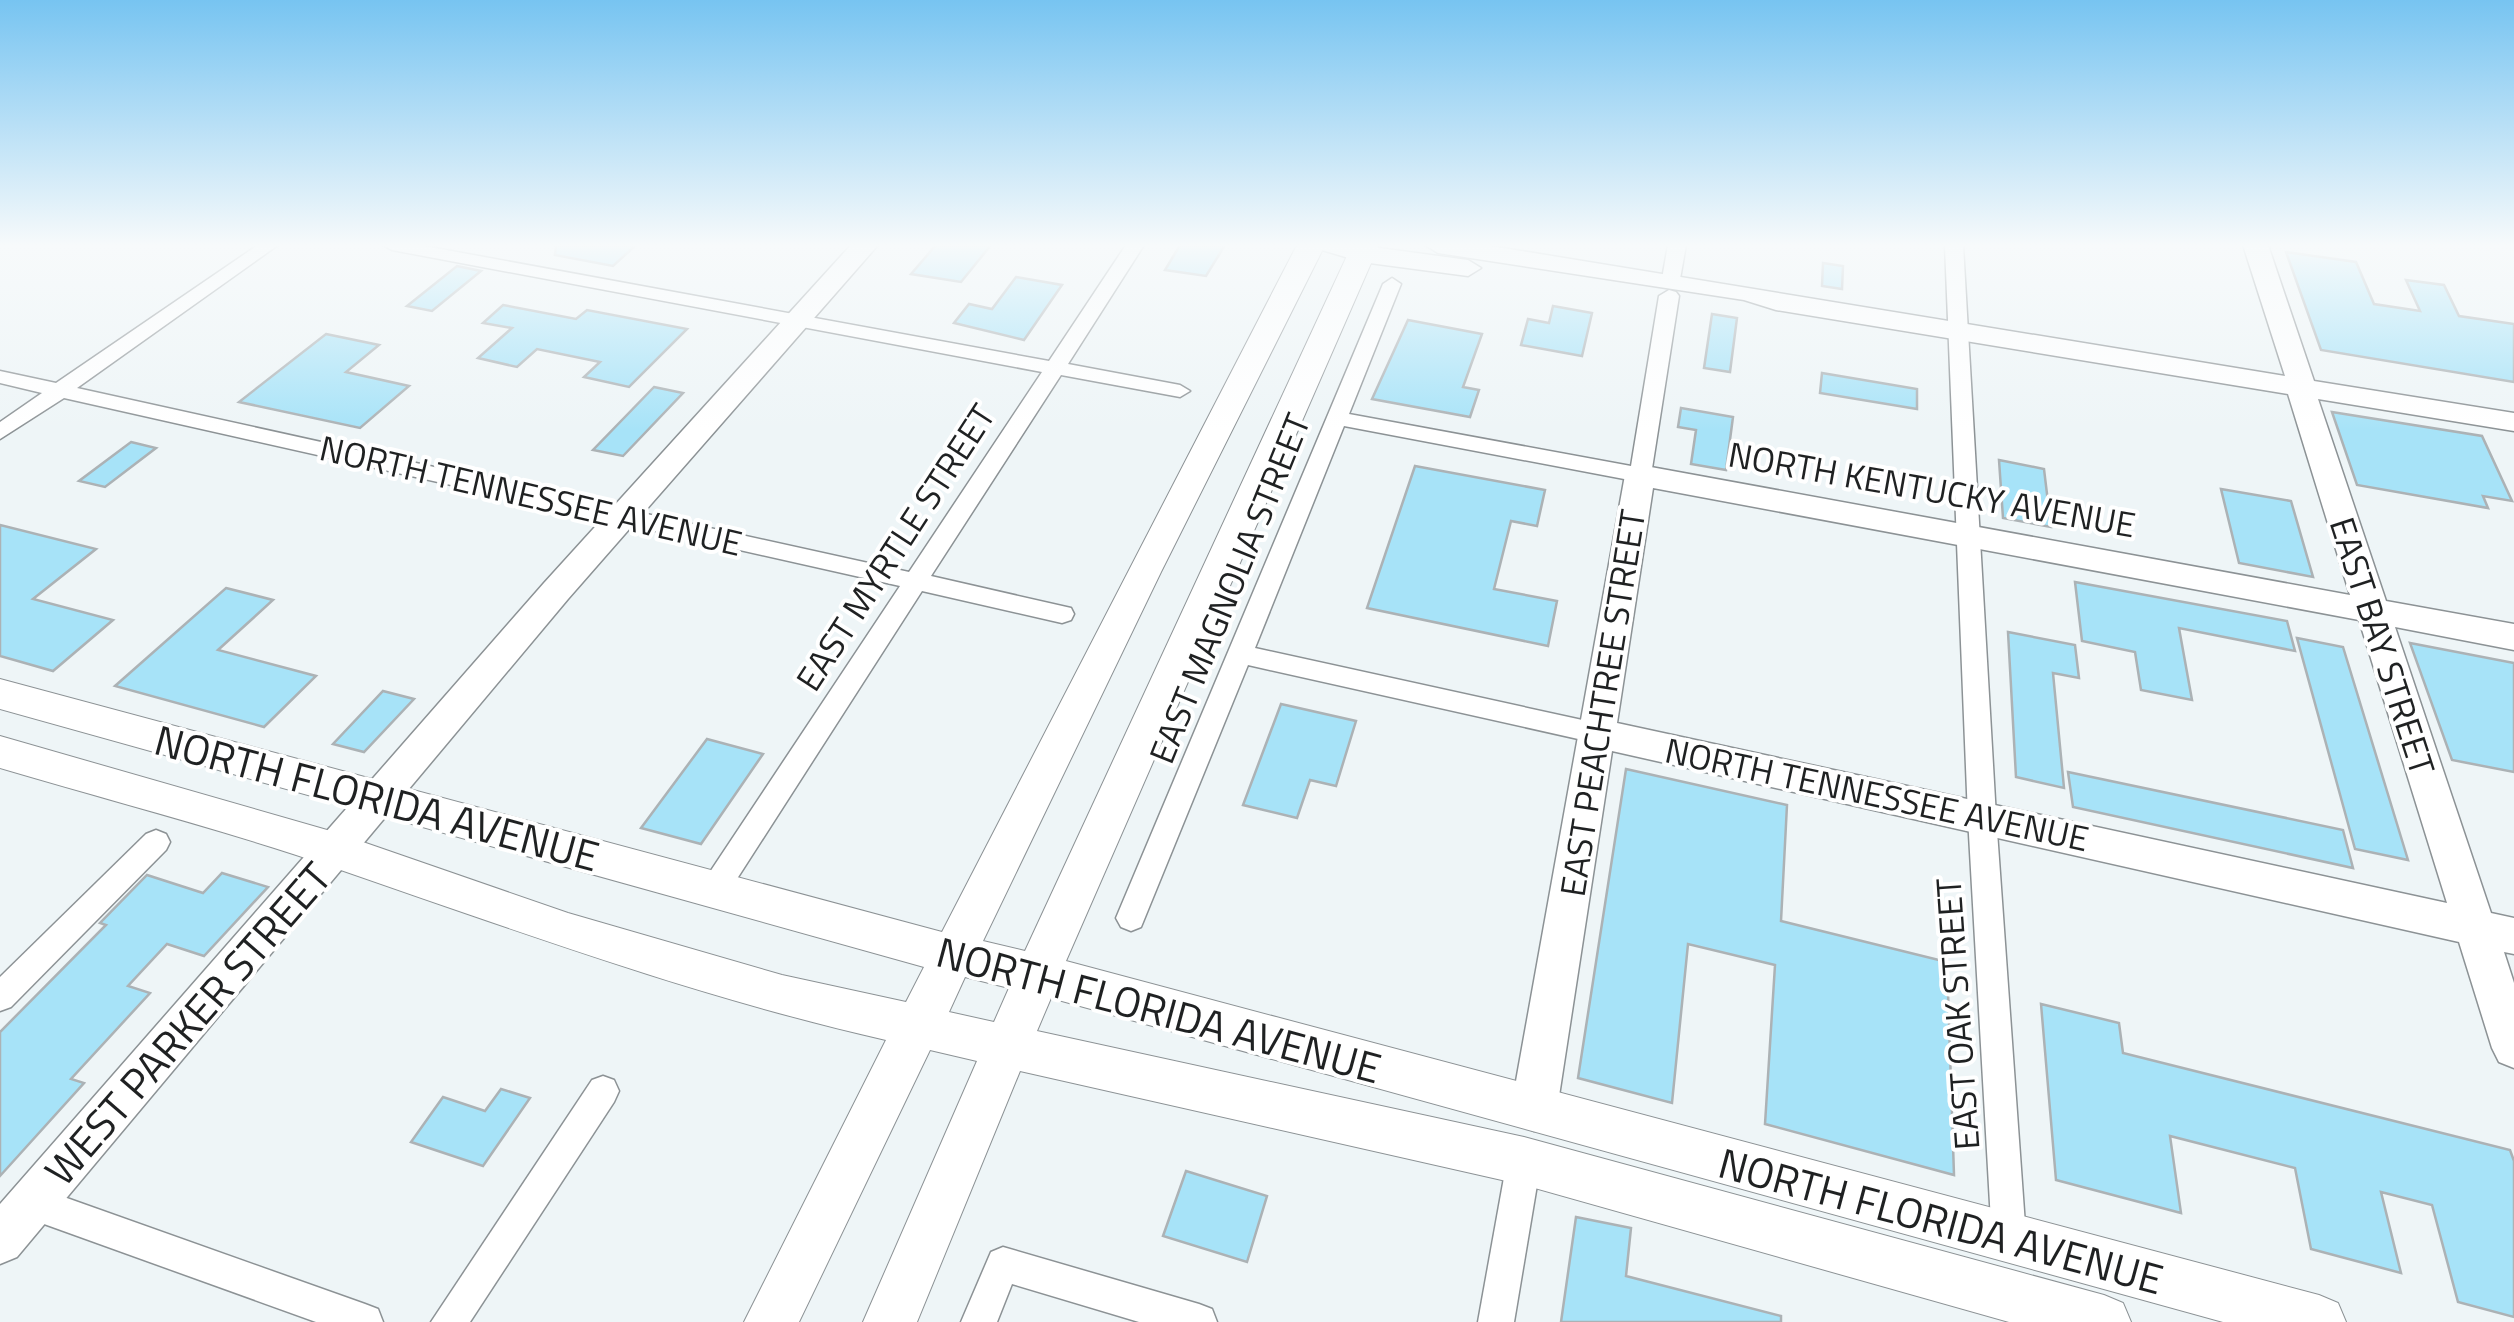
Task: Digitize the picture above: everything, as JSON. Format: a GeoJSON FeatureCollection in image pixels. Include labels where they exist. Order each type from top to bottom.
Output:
{"type":"FeatureCollection","features":[{"type":"Feature","properties":{"kind":"main road"},"geometry":{"type":"LineString","coordinates":[[771,1322],[1279,307]]}},
{"type":"Feature","properties":{"kind":"main road"},"geometry":{"type":"LineString","coordinates":[[890,1322],[1328,307]]}},
{"type":"Feature","properties":{"kind":"main road","name":"NORTH FLORIDA AVENUE"},"geometry":{"type":"LineString","coordinates":[[0,694],[952,955],[2319,1322]]}},
{"type":"Feature","properties":{"kind":"main road","name":"NORTH FLORIDA AVENUE"},"geometry":{"type":"LineString","coordinates":[[0,752],[334,850],[689,970],[916,1027],[1524,1161],[2104,1322]]}},
{"type":"Feature","properties":{"kind":"main road"},"geometry":{"type":"LineString","coordinates":[[1770,1228],[1841,1218],[1996,1252],[2009,1239]]}},
{"type":"Feature","properties":{"kind":"street"},"geometry":{"type":"LineString","coordinates":[[0,432],[180,307]]}},
{"type":"Feature","properties":{"kind":"street"},"geometry":{"type":"LineString","coordinates":[[732,307],[1180,391]]}},
{"type":"Feature","properties":{"kind":"street","name":"WEST PARKER STREET"},"geometry":{"type":"LineString","coordinates":[[0,1240],[623,516],[810,307]]}},
{"type":"Feature","properties":{"kind":"street","name":"EAST MYRTLE STREET"},"geometry":{"type":"LineString","coordinates":[[714,890],[1094,307]]}},
{"type":"Feature","properties":{"kind":"street","name":"EAST MAGNOLIA STREET"},"geometry":{"type":"LineString","coordinates":[[1130,918],[1383,307]]}},
{"type":"Feature","properties":{"kind":"street","name":"EAST PEACHTREE STREET"},"geometry":{"type":"LineString","coordinates":[[1534,1109],[1667,307]]}},
{"type":"Feature","properties":{"kind":"street"},"geometry":{"type":"LineString","coordinates":[[1806,307],[2514,422]]}},
{"type":"Feature","properties":{"kind":"street","name":"EAST OAK STREET"},"geometry":{"type":"LineString","coordinates":[[1958,307],[1982,816],[2009,1239]]}},
{"type":"Feature","properties":{"kind":"street","name":"EAST BAY STREET"},"geometry":{"type":"LineString","coordinates":[[2277,307],[2370,610],[2514,1048]]}},
{"type":"Feature","properties":{"kind":"street","name":"NORTH TENNESSEE AVENUE"},"geometry":{"type":"LineString","coordinates":[[0,378],[1062,614]]}},
{"type":"Feature","properties":{"kind":"street","name":"NORTH KENTUCKY AVENUE"},"geometry":{"type":"LineString","coordinates":[[1336,418],[2514,637]]}},
{"type":"Feature","properties":{"kind":"street","name":"NORTH TENNESSEE AVENUE"},"geometry":{"type":"LineString","coordinates":[[1240,654],[2514,936]]}},
{"type":"Feature","properties":{"kind":"street"},"geometry":{"type":"LineString","coordinates":[[4,987],[156,842]]}},
{"type":"Feature","properties":{"kind":"street"},"geometry":{"type":"LineString","coordinates":[[449,1322],[603,1091]]}},
{"type":"Feature","properties":{"kind":"street"},"geometry":{"type":"LineString","coordinates":[[1496,1322],[1524,1161]]}},
{"type":"Feature","properties":{"kind":"street"},"geometry":{"type":"LineString","coordinates":[[33,1203],[364,1322]]}},
{"type":"Feature","properties":{"kind":"street"},"geometry":{"type":"LineString","coordinates":[[979,1322],[1003,1264],[1199,1322]]}},
{"type":"Feature","properties":{"kind":"building"},"geometry":{"type":"Polygon","coordinates":[[[501,307],[512,307],[576,319],[587,310],[687,329],[629,387],[584,377],[600,362],[537,349],[517,367],[478,358],[512,328],[483,323],[501,307]]]}},
{"type":"Feature","properties":{"kind":"building"},"geometry":{"type":"Polygon","coordinates":[[[967,307],[1047,307],[1024,340],[954,323],[967,307]]]}},
{"type":"Feature","properties":{"kind":"building"},"geometry":{"type":"Polygon","coordinates":[[[1553,307],[1592,313],[1582,356],[1521,345],[1528,319],[1549,323],[1553,307]]]}},
{"type":"Feature","properties":{"kind":"building"},"geometry":{"type":"Polygon","coordinates":[[[2306,307],[2392,307],[2420,311],[2418,307],[2454,307],[2459,316],[2514,324],[2514,382],[2321,350],[2306,307]]]}},
{"type":"Feature","properties":{"kind":"building"},"geometry":{"type":"Polygon","coordinates":[[[1712,314],[1737,318],[1730,372],[1704,368],[1712,314]]]}},
{"type":"Feature","properties":{"kind":"building"},"geometry":{"type":"Polygon","coordinates":[[[1408,320],[1482,334],[1463,387],[1479,390],[1470,417],[1372,399],[1408,320]]]}},
{"type":"Feature","properties":{"kind":"building"},"geometry":{"type":"Polygon","coordinates":[[[326,334],[379,345],[346,372],[409,386],[360,428],[239,402],[326,334]]]}},
{"type":"Feature","properties":{"kind":"building"},"geometry":{"type":"Polygon","coordinates":[[[1822,373],[1917,389],[1917,409],[1820,393],[1822,373]]]}},
{"type":"Feature","properties":{"kind":"building"},"geometry":{"type":"Polygon","coordinates":[[[654,387],[683,393],[623,456],[593,450],[654,387]]]}},
{"type":"Feature","properties":{"kind":"building"},"geometry":{"type":"Polygon","coordinates":[[[1681,408],[1733,417],[1726,470],[1691,464],[1696,430],[1678,427],[1681,408]]]}},
{"type":"Feature","properties":{"kind":"building"},"geometry":{"type":"Polygon","coordinates":[[[2332,412],[2482,436],[2512,501],[2483,496],[2488,508],[2357,485],[2332,412]]]}},
{"type":"Feature","properties":{"kind":"building"},"geometry":{"type":"Polygon","coordinates":[[[131,442],[156,448],[105,487],[79,481],[131,442]]]}},
{"type":"Feature","properties":{"kind":"building"},"geometry":{"type":"Polygon","coordinates":[[[1999,460],[2044,469],[2051,527],[2003,518],[1999,460]]]}},
{"type":"Feature","properties":{"kind":"building"},"geometry":{"type":"Polygon","coordinates":[[[1415,466],[1545,490],[1537,526],[1511,521],[1494,589],[1557,601],[1548,646],[1367,608],[1415,466]]]}},
{"type":"Feature","properties":{"kind":"building"},"geometry":{"type":"Polygon","coordinates":[[[2221,489],[2291,501],[2313,577],[2239,563],[2221,489]]]}},
{"type":"Feature","properties":{"kind":"building"},"geometry":{"type":"Polygon","coordinates":[[[0,525],[96,549],[33,599],[113,620],[53,671],[0,656],[0,525]]]}},
{"type":"Feature","properties":{"kind":"building"},"geometry":{"type":"Polygon","coordinates":[[[2075,582],[2287,621],[2295,651],[2179,628],[2192,700],[2141,690],[2135,652],[2082,641],[2075,582]]]}},
{"type":"Feature","properties":{"kind":"building"},"geometry":{"type":"Polygon","coordinates":[[[226,588],[273,600],[218,650],[316,676],[264,727],[115,686],[226,588]]]}},
{"type":"Feature","properties":{"kind":"building"},"geometry":{"type":"Polygon","coordinates":[[[2008,632],[2075,645],[2079,678],[2053,673],[2064,788],[2016,777],[2008,632]]]}},
{"type":"Feature","properties":{"kind":"building"},"geometry":{"type":"Polygon","coordinates":[[[2297,638],[2343,647],[2408,860],[2355,849],[2297,638]]]}},
{"type":"Feature","properties":{"kind":"building"},"geometry":{"type":"Polygon","coordinates":[[[2410,643],[2514,663],[2514,772],[2452,760],[2410,643]]]}},
{"type":"Feature","properties":{"kind":"building"},"geometry":{"type":"Polygon","coordinates":[[[383,691],[414,699],[364,752],[333,744],[383,691]]]}},
{"type":"Feature","properties":{"kind":"building"},"geometry":{"type":"Polygon","coordinates":[[[1281,704],[1356,721],[1336,786],[1310,780],[1297,818],[1243,805],[1281,704]]]}},
{"type":"Feature","properties":{"kind":"building"},"geometry":{"type":"Polygon","coordinates":[[[707,739],[763,754],[701,844],[641,828],[707,739]]]}},
{"type":"Feature","properties":{"kind":"building"},"geometry":{"type":"Polygon","coordinates":[[[1626,769],[1787,805],[1781,921],[1947,962],[1954,1175],[1765,1124],[1775,965],[1688,944],[1672,1103],[1578,1078],[1626,769]]]}},
{"type":"Feature","properties":{"kind":"building"},"geometry":{"type":"Polygon","coordinates":[[[2068,772],[2343,830],[2353,868],[2073,807],[2068,772]]]}},
{"type":"Feature","properties":{"kind":"building"},"geometry":{"type":"Polygon","coordinates":[[[222,873],[268,887],[204,956],[167,944],[128,986],[150,993],[71,1079],[84,1083],[0,1176],[0,1032],[106,925],[100,923],[147,875],[203,893],[222,873]]]}},
{"type":"Feature","properties":{"kind":"building"},"geometry":{"type":"Polygon","coordinates":[[[2041,1004],[2119,1023],[2123,1053],[2510,1150],[2514,1161],[2514,1317],[2458,1302],[2432,1205],[2381,1192],[2401,1273],[2311,1249],[2295,1168],[2170,1136],[2181,1213],[2056,1180],[2041,1004]]]}},
{"type":"Feature","properties":{"kind":"building"},"geometry":{"type":"Polygon","coordinates":[[[501,1089],[530,1098],[483,1166],[411,1142],[443,1097],[485,1111],[501,1089]]]}},
{"type":"Feature","properties":{"kind":"building"},"geometry":{"type":"Polygon","coordinates":[[[1186,1171],[1267,1196],[1247,1262],[1163,1236],[1186,1171]]]}},
{"type":"Feature","properties":{"kind":"building"},"geometry":{"type":"Polygon","coordinates":[[[1576,1217],[1631,1228],[1626,1276],[1781,1316],[1781,1322],[1561,1322],[1576,1217]]]}}]}
